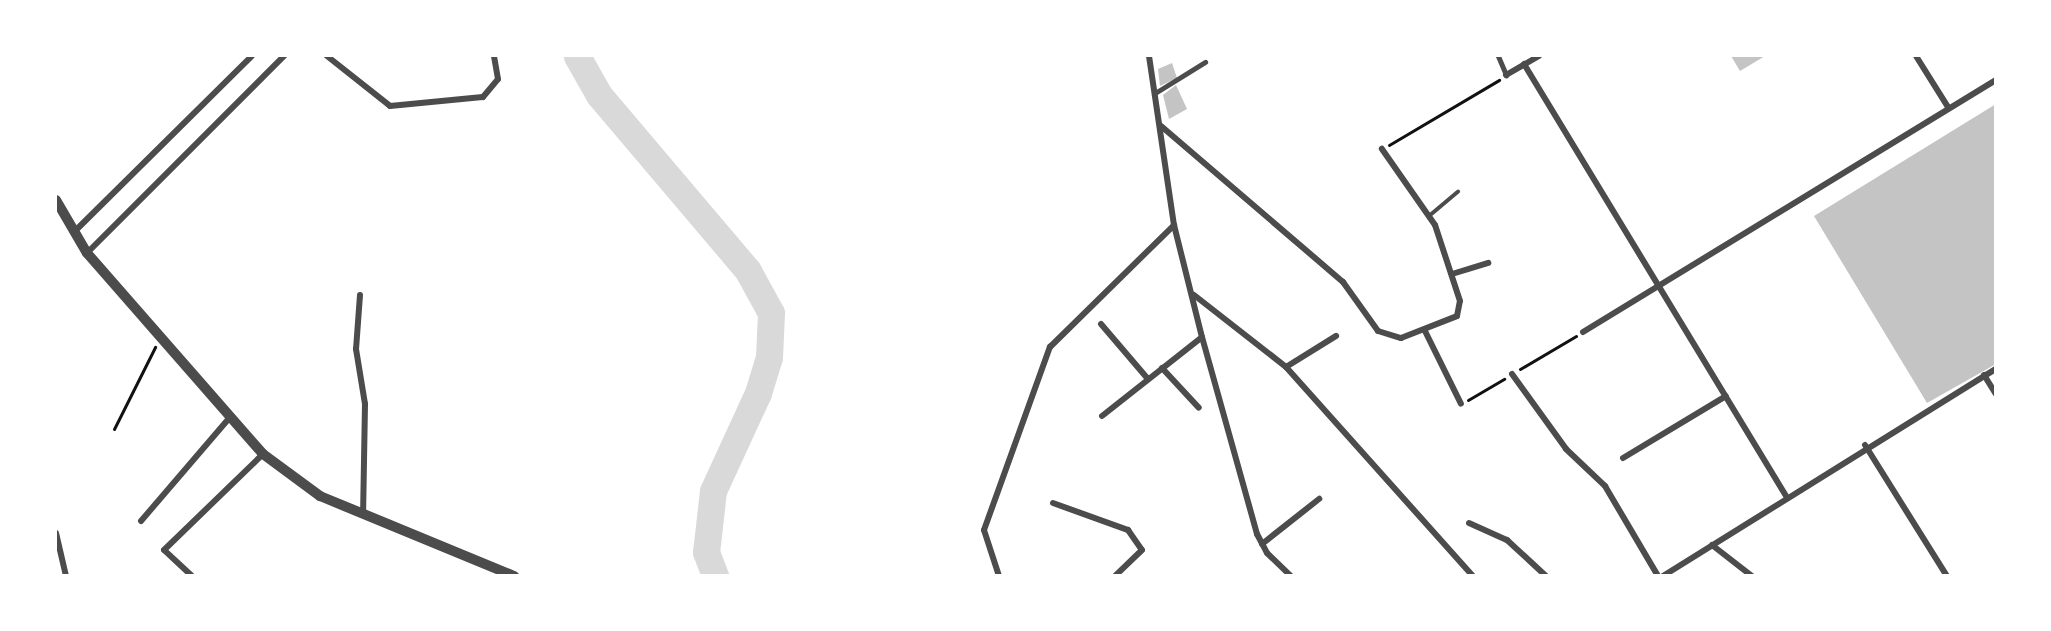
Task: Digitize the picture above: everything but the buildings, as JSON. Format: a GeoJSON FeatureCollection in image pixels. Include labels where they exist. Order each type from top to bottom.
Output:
{"type":"FeatureCollection","features":[{"type":"Feature","properties":{"kind":"street"},"geometry":{"type":"LineString","coordinates":[[74,232],[252,56]]}},
{"type":"Feature","properties":{"kind":"street"},"geometry":{"type":"LineString","coordinates":[[87,253],[284,56]]}},
{"type":"Feature","properties":{"kind":"street"},"geometry":{"type":"LineString","coordinates":[[327,56],[390,106],[483,98],[498,79],[494,56]]}},
{"type":"Feature","properties":{"kind":"street"},"geometry":{"type":"LineString","coordinates":[[1149,56],[1174,225],[1202,337],[1262,544],[1291,576]]}},
{"type":"Feature","properties":{"kind":"street"},"geometry":{"type":"LineString","coordinates":[[1498,56],[1506,75],[1539,56]]}},
{"type":"Feature","properties":{"kind":"street"},"geometry":{"type":"LineString","coordinates":[[1916,56],[1948,107]]}},
{"type":"Feature","properties":{"kind":"street"},"geometry":{"type":"LineString","coordinates":[[1155,93],[1205,62]]}},
{"type":"Feature","properties":{"kind":"street"},"geometry":{"type":"LineString","coordinates":[[1524,64],[1786,496]]}},
{"type":"Feature","properties":{"kind":"street"},"geometry":{"type":"LineString","coordinates":[[1583,332],[1995,80]]}},
{"type":"Feature","properties":{"kind":"street"},"geometry":{"type":"LineString","coordinates":[[1161,126],[1343,282],[1378,331],[1392,339],[1425,331],[1457,316],[1460,301],[1435,225],[1382,149]]}},
{"type":"Feature","properties":{"kind":"street"},"geometry":{"type":"LineString","coordinates":[[56,200],[87,253],[263,454],[320,496],[363,516],[514,576]]}},
{"type":"Feature","properties":{"kind":"street"},"geometry":{"type":"LineString","coordinates":[[999,576],[984,530],[1050,347],[1174,225]]}},
{"type":"Feature","properties":{"kind":"street"},"geometry":{"type":"LineString","coordinates":[[1452,274],[1488,263]]}},
{"type":"Feature","properties":{"kind":"street"},"geometry":{"type":"LineString","coordinates":[[360,295],[356,349],[365,404],[363,516]]}},
{"type":"Feature","properties":{"kind":"street"},"geometry":{"type":"LineString","coordinates":[[1193,295],[1286,367],[1473,576]]}},
{"type":"Feature","properties":{"kind":"street"},"geometry":{"type":"LineString","coordinates":[[1101,324],[1148,379]]}},
{"type":"Feature","properties":{"kind":"street"},"geometry":{"type":"LineString","coordinates":[[1425,331],[1461,404]]}},
{"type":"Feature","properties":{"kind":"street"},"geometry":{"type":"LineString","coordinates":[[1286,367],[1336,336]]}},
{"type":"Feature","properties":{"kind":"street"},"geometry":{"type":"LineString","coordinates":[[1102,416],[1202,337]]}},
{"type":"Feature","properties":{"kind":"street"},"geometry":{"type":"LineString","coordinates":[[1162,368],[1199,408]]}},
{"type":"Feature","properties":{"kind":"street"},"geometry":{"type":"LineString","coordinates":[[1663,576],[1865,445],[1995,369]]}},
{"type":"Feature","properties":{"kind":"street"},"geometry":{"type":"LineString","coordinates":[[1512,374],[1566,449],[1605,486],[1658,576]]}},
{"type":"Feature","properties":{"kind":"street"},"geometry":{"type":"LineString","coordinates":[[1984,375],[1995,394]]}},
{"type":"Feature","properties":{"kind":"street"},"geometry":{"type":"LineString","coordinates":[[1623,458],[1726,396]]}},
{"type":"Feature","properties":{"kind":"street"},"geometry":{"type":"LineString","coordinates":[[141,521],[230,417]]}},
{"type":"Feature","properties":{"kind":"street"},"geometry":{"type":"LineString","coordinates":[[1865,445],[1947,576]]}},
{"type":"Feature","properties":{"kind":"street"},"geometry":{"type":"LineString","coordinates":[[192,576],[164,550],[263,454]]}},
{"type":"Feature","properties":{"kind":"street"},"geometry":{"type":"LineString","coordinates":[[1262,544],[1318,499]]}},
{"type":"Feature","properties":{"kind":"street"},"geometry":{"type":"LineString","coordinates":[[1053,503],[1128,530],[1142,550],[1115,576]]}},
{"type":"Feature","properties":{"kind":"street"},"geometry":{"type":"LineString","coordinates":[[1469,523],[1507,540],[1546,576]]}},
{"type":"Feature","properties":{"kind":"street"},"geometry":{"type":"LineString","coordinates":[[56,533],[64,556],[66,576]]}},
{"type":"Feature","properties":{"kind":"street"},"geometry":{"type":"LineString","coordinates":[[1712,545],[1752,576]]}},
{"type":"Feature","properties":{"kind":"street"},"geometry":{"type":"LineString","coordinates":[[56,556],[64,556]]}},
{"type":"Feature","properties":{"kind":"lane"},"geometry":{"type":"LineString","coordinates":[[1428,216],[1458,192]]}},
{"type":"Feature","properties":{"kind":"path"},"geometry":{"type":"LineString","coordinates":[[1382,149],[1506,75]]}},
{"type":"Feature","properties":{"kind":"path"},"geometry":{"type":"LineString","coordinates":[[114,429],[149,359]]}},
{"type":"Feature","properties":{"kind":"waterway"},"geometry":{"type":"LineString","coordinates":[[577,56],[599,95],[748,271],[771,313],[769,357],[758,393],[713,491],[706,552],[715,576]]}}]}
